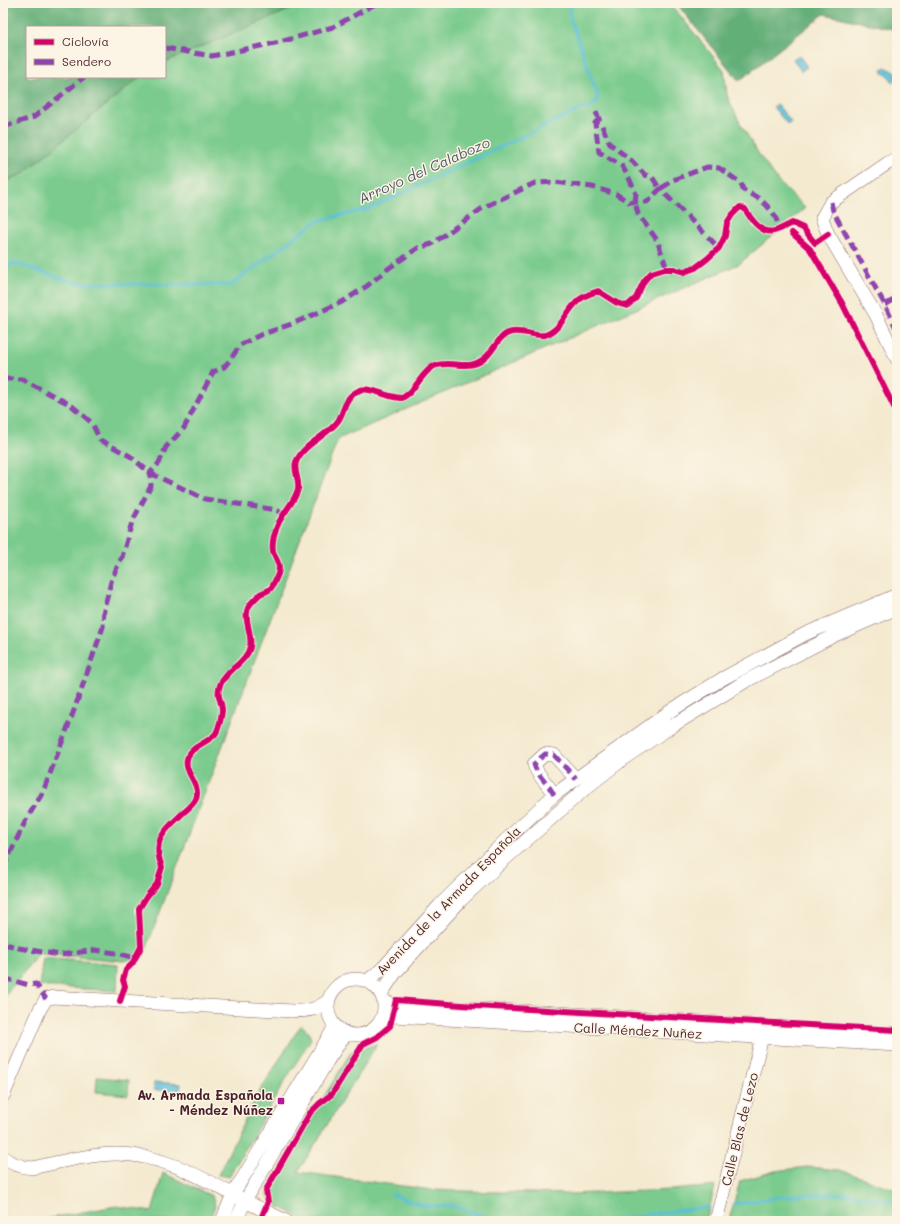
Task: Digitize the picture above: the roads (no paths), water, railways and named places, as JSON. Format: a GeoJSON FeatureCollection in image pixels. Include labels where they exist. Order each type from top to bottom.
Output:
{"type":"FeatureCollection","features":[{"type":"Feature","properties":{"kind":"street"},"geometry":{"type":"LineString","coordinates":[[897,158],[831,202],[822,218],[828,234],[876,315],[897,359]]}},
{"type":"Feature","properties":{"kind":"street","name":"Avenida de la Armada Española"},"geometry":{"type":"LineString","coordinates":[[367,981],[382,969],[445,899],[554,795],[672,710],[722,679],[805,634],[897,595]]}},
{"type":"Feature","properties":{"kind":"street","name":"Avenida de la Armada Española"},"geometry":{"type":"LineString","coordinates":[[382,998],[395,973],[461,900],[506,858],[587,787],[627,756],[672,726],[746,681],[835,635],[897,608]]}},
{"type":"Feature","properties":{"kind":"street"},"geometry":{"type":"LineString","coordinates":[[554,795],[550,787],[535,769],[534,764],[540,757],[545,754],[554,755],[576,779]]}},
{"type":"Feature","properties":{"kind":"street"},"geometry":{"type":"LineString","coordinates":[[222,1221],[233,1194],[333,1030],[333,1024],[329,1015],[328,1006],[334,990],[349,980],[358,979],[367,981],[375,986],[382,998],[384,1012],[381,1021],[375,1028],[358,1036],[348,1034],[333,1024]]}},
{"type":"Feature","properties":{"kind":"street"},"geometry":{"type":"LineString","coordinates":[[3,1096],[40,1008],[46,998],[53,997],[292,1011],[310,1011],[319,1008],[330,1000]]}},
{"type":"Feature","properties":{"kind":"street","name":"Calle Méndez Nuñez"},"geometry":{"type":"LineString","coordinates":[[382,998],[399,1005],[897,1034]]}},
{"type":"Feature","properties":{"kind":"street","name":"Calle Méndez Nuñez"},"geometry":{"type":"LineString","coordinates":[[381,1021],[392,1016],[897,1045]]}},
{"type":"Feature","properties":{"kind":"street"},"geometry":{"type":"LineString","coordinates":[[236,1221],[245,1201],[328,1060],[342,1039],[348,1034]]}},
{"type":"Feature","properties":{"kind":"street","name":"Calle Blas de Lezo"},"geometry":{"type":"LineString","coordinates":[[716,1221],[762,1037]]}},
{"type":"Feature","properties":{"kind":"street"},"geometry":{"type":"LineString","coordinates":[[3,1157],[8,1161],[24,1167],[32,1168],[90,1156],[115,1154],[136,1156],[169,1163],[286,1221]]}},
{"type":"Feature","properties":{"kind":"water"},"geometry":{"type":"Polygon","coordinates":[[[799,55],[807,67],[801,71],[793,59],[799,55]]]}},
{"type":"Feature","properties":{"kind":"water"},"geometry":{"type":"Polygon","coordinates":[[[886,67],[897,73],[897,77],[893,82],[891,81],[890,77],[883,73],[882,69],[886,67]]]}},
{"type":"Feature","properties":{"kind":"water"},"geometry":{"type":"Polygon","coordinates":[[[777,104],[791,122],[788,125],[773,107],[777,104]]]}},
{"type":"Feature","properties":{"kind":"water"},"geometry":{"type":"Polygon","coordinates":[[[154,1082],[181,1084],[180,1092],[154,1090],[154,1082]]]}},
{"type":"Feature","properties":{"kind":"waterway","name":"Arroyo del Calabozo"},"geometry":{"type":"LineString","coordinates":[[3,268],[15,263],[74,283],[231,285],[317,221],[369,209],[581,109],[595,105],[598,96],[569,15],[572,3]]}},
{"type":"Feature","properties":{"kind":"waterway"},"geometry":{"type":"LineString","coordinates":[[734,1204],[796,1195],[852,1194],[897,1203]]}},
{"type":"Feature","properties":{"kind":"waterway"},"geometry":{"type":"LineString","coordinates":[[392,1195],[424,1206],[454,1206],[492,1219],[536,1221]]}},
{"type":"Feature","properties":{"kind":"waterway"},"geometry":{"type":"LineString","coordinates":[[606,1221],[649,1214],[710,1207]]}},
{"type":"Feature","properties":{"kind":"place","name":"Av. Armada Española - Méndez Núñez"},"geometry":{"type":"Point","coordinates":[281,1101]}}]}
